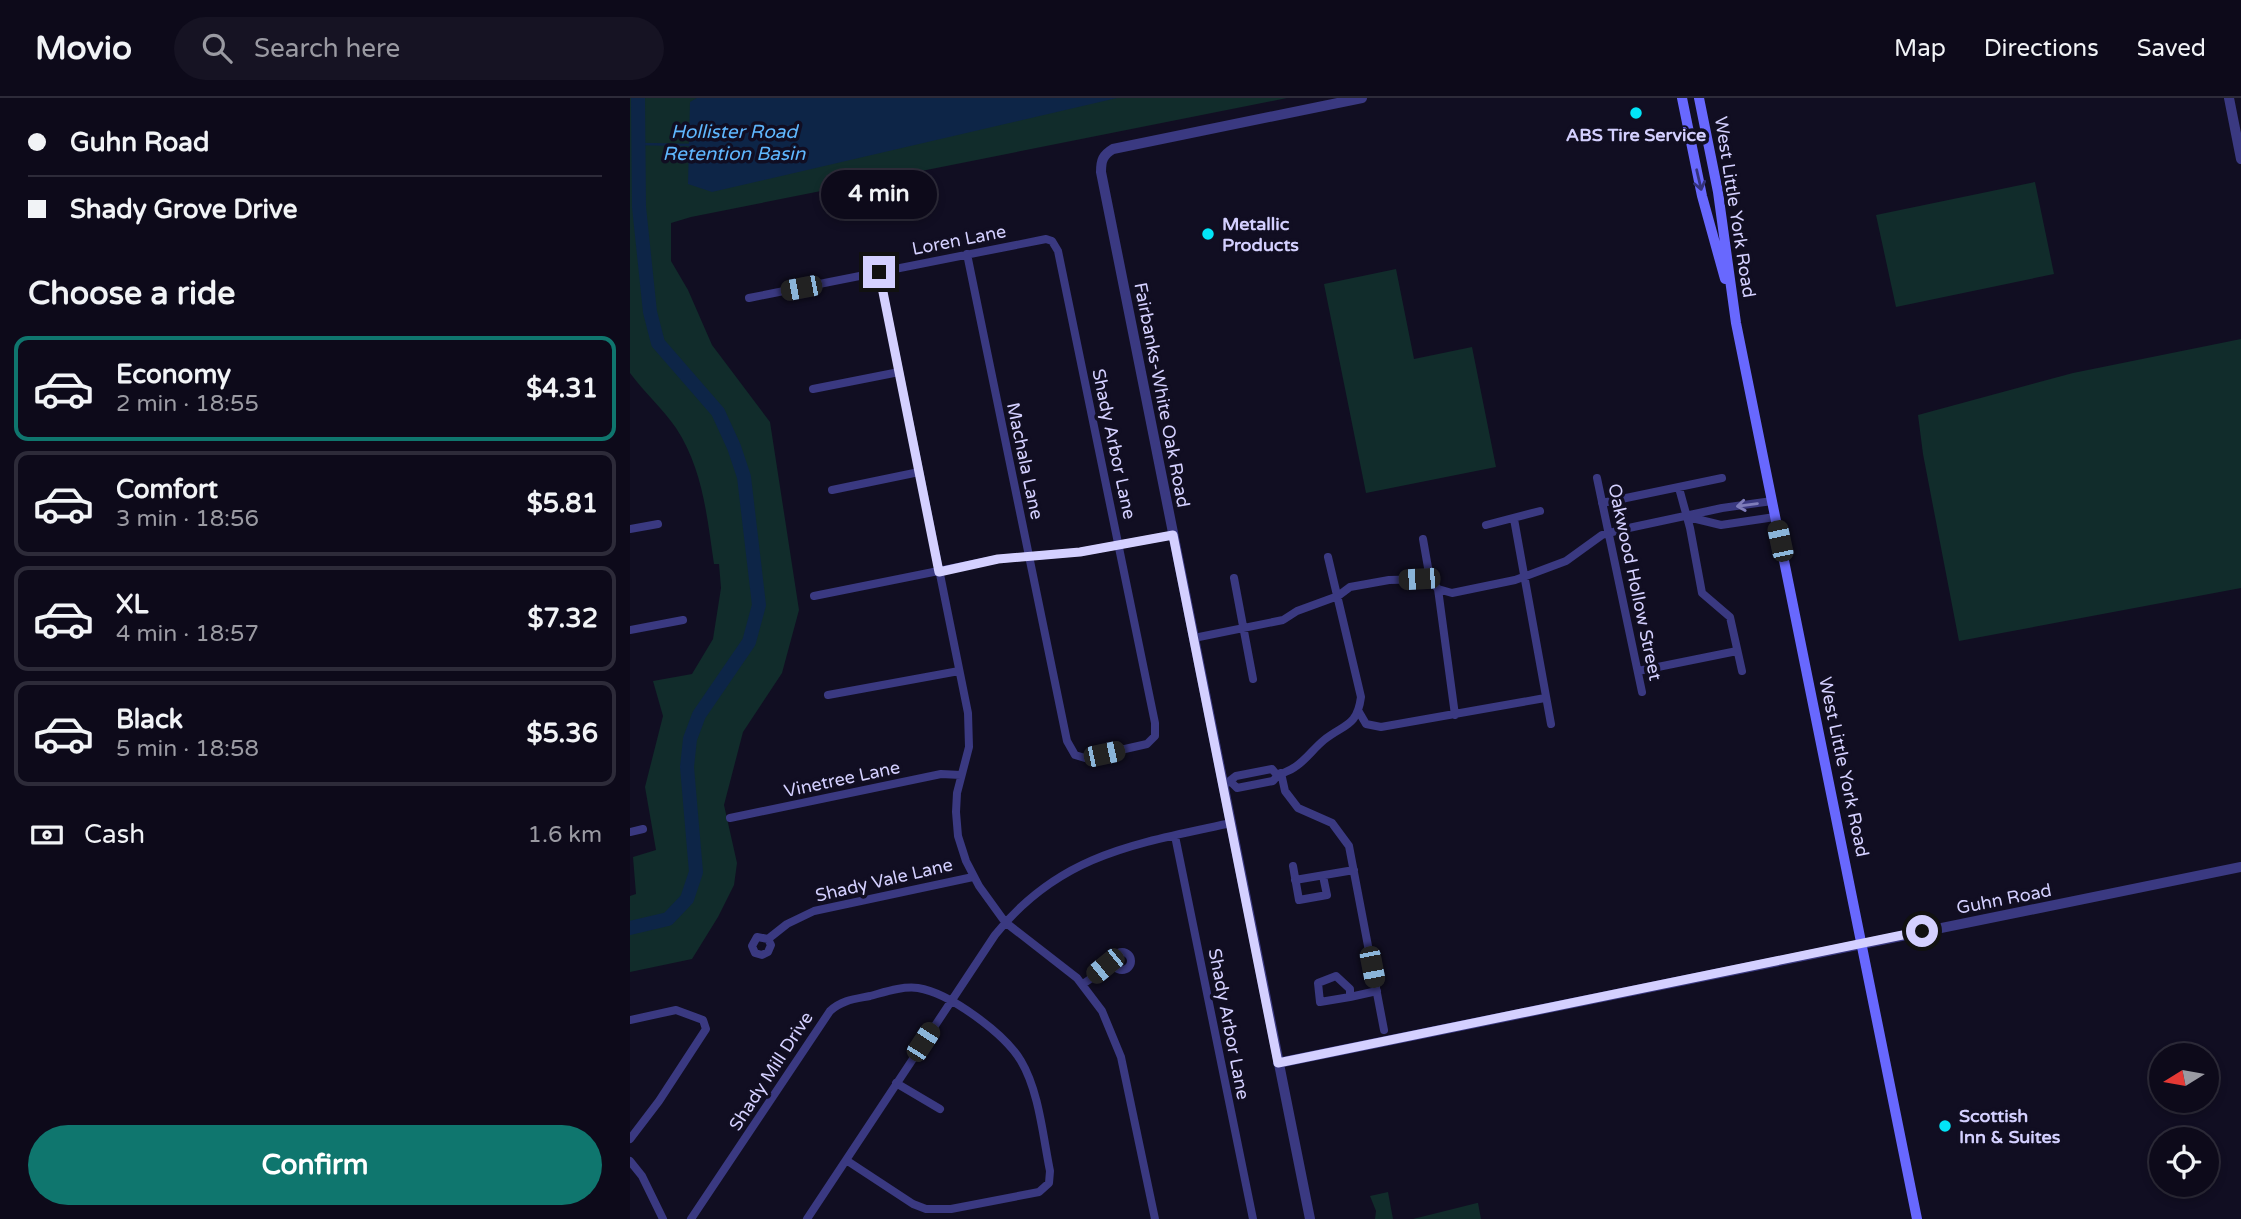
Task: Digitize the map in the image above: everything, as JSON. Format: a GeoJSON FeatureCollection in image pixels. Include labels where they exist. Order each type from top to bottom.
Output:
{"type":"FeatureCollection","features":[{"type":"Feature","properties":{"kind":"main road","name":"West Little York Road"},"geometry":{"type":"LineString","coordinates":[[1682,98],[1702,196],[1736,323],[1917,1219]]}},
{"type":"Feature","properties":{"kind":"main road","name":"West Little York Road"},"geometry":{"type":"LineString","coordinates":[[1699,98],[1718,192],[1736,323]]}},
{"type":"Feature","properties":{"kind":"street","name":"Fairbanks-White Oak Road"},"geometry":{"type":"LineString","coordinates":[[1310,1219],[1231,823],[1227,783],[1194,638],[1101,172],[1105,153],[1113,149],[1362,98]]}},
{"type":"Feature","properties":{"kind":"street"},"geometry":{"type":"LineString","coordinates":[[2229,98],[2241,159]]}},
{"type":"Feature","properties":{"kind":"street","name":"Loren Lane"},"geometry":{"type":"LineString","coordinates":[[749,298],[1046,239],[1052,241]]}},
{"type":"Feature","properties":{"kind":"street","name":"Shady Arbor Lane"},"geometry":{"type":"LineString","coordinates":[[1052,241],[1058,251],[1156,723],[1152,741],[1142,746],[1085,758],[1075,755]]}},
{"type":"Feature","properties":{"kind":"street","name":"Machala Lane"},"geometry":{"type":"LineString","coordinates":[[967,254],[1067,741],[1075,755]]}},
{"type":"Feature","properties":{"kind":"street"},"geometry":{"type":"LineString","coordinates":[[879,272],[968,713],[969,747],[956,802],[956,824],[966,861],[973,877],[1005,922],[1083,984],[1102,1011],[1121,1057],[1155,1219]]}},
{"type":"Feature","properties":{"kind":"street"},"geometry":{"type":"LineString","coordinates":[[813,389],[899,372]]}},
{"type":"Feature","properties":{"kind":"street"},"geometry":{"type":"LineString","coordinates":[[832,490],[919,472]]}},
{"type":"Feature","properties":{"kind":"street","name":"Oakwood Hollow Street"},"geometry":{"type":"LineString","coordinates":[[1597,478],[1642,692]]}},
{"type":"Feature","properties":{"kind":"street"},"geometry":{"type":"LineString","coordinates":[[1602,503],[1722,478]]}},
{"type":"Feature","properties":{"kind":"street"},"geometry":{"type":"LineString","coordinates":[[1679,488],[1690,528],[1702,593],[1730,617],[1742,671]]}},
{"type":"Feature","properties":{"kind":"street"},"geometry":{"type":"LineString","coordinates":[[1438,589],[1452,593],[1525,576],[1566,561],[1602,535],[1609,533],[1772,501]]}},
{"type":"Feature","properties":{"kind":"street"},"geometry":{"type":"LineString","coordinates":[[1486,525],[1540,511]]}},
{"type":"Feature","properties":{"kind":"street"},"geometry":{"type":"LineString","coordinates":[[1685,516],[1721,525],[1775,517]]}},
{"type":"Feature","properties":{"kind":"street"},"geometry":{"type":"LineString","coordinates":[[1514,519],[1550,724]]}},
{"type":"Feature","properties":{"kind":"street"},"geometry":{"type":"LineString","coordinates":[[630,529],[658,524]]}},
{"type":"Feature","properties":{"kind":"street"},"geometry":{"type":"LineString","coordinates":[[814,597],[998,559],[1119,546],[1173,535]]}},
{"type":"Feature","properties":{"kind":"street"},"geometry":{"type":"LineString","coordinates":[[1423,540],[1430,579],[1438,589],[1455,715]]}},
{"type":"Feature","properties":{"kind":"street"},"geometry":{"type":"LineString","coordinates":[[1279,774],[1295,768],[1325,739],[1351,723],[1359,712],[1361,697],[1328,557]]}},
{"type":"Feature","properties":{"kind":"street"},"geometry":{"type":"LineString","coordinates":[[1234,578],[1253,679]]}},
{"type":"Feature","properties":{"kind":"street"},"geometry":{"type":"LineString","coordinates":[[1194,638],[1283,620],[1297,611],[1338,596],[1350,587],[1375,582],[1430,579]]}},
{"type":"Feature","properties":{"kind":"street"},"geometry":{"type":"LineString","coordinates":[[630,630],[683,620]]}},
{"type":"Feature","properties":{"kind":"street"},"geometry":{"type":"LineString","coordinates":[[1638,671],[1737,651]]}},
{"type":"Feature","properties":{"kind":"street"},"geometry":{"type":"LineString","coordinates":[[828,695],[959,671]]}},
{"type":"Feature","properties":{"kind":"street"},"geometry":{"type":"LineString","coordinates":[[1359,712],[1366,724],[1381,727],[1545,698]]}},
{"type":"Feature","properties":{"kind":"street"},"geometry":{"type":"LineString","coordinates":[[1227,783],[1236,776],[1272,769],[1279,774],[1285,791],[1298,808],[1332,823],[1345,838],[1354,870],[1384,1030]]}},
{"type":"Feature","properties":{"kind":"street","name":"Vinetree Lane"},"geometry":{"type":"LineString","coordinates":[[730,818],[941,774],[961,775]]}},
{"type":"Feature","properties":{"kind":"street"},"geometry":{"type":"LineString","coordinates":[[807,1219],[1005,922],[1037,893],[1078,867],[1122,848],[1231,823]]}},
{"type":"Feature","properties":{"kind":"street"},"geometry":{"type":"LineString","coordinates":[[630,832],[643,829]]}},
{"type":"Feature","properties":{"kind":"street","name":"Shady Arbor Lane"},"geometry":{"type":"LineString","coordinates":[[1175,836],[1253,1219]]}},
{"type":"Feature","properties":{"kind":"street"},"geometry":{"type":"LineString","coordinates":[[1293,866],[1298,900],[1327,895],[1323,876]]}},
{"type":"Feature","properties":{"kind":"street","name":"Guhn Road"},"geometry":{"type":"LineString","coordinates":[[1278,1063],[2241,867]]}},
{"type":"Feature","properties":{"kind":"street"},"geometry":{"type":"LineString","coordinates":[[1295,880],[1354,870]]}},
{"type":"Feature","properties":{"kind":"street","name":"Shady Vale Lane"},"geometry":{"type":"LineString","coordinates":[[768,939],[787,924],[814,911],[973,877]]}},
{"type":"Feature","properties":{"kind":"street"},"geometry":{"type":"LineString","coordinates":[[1083,984],[1105,966],[1113,963]]}},
{"type":"Feature","properties":{"kind":"street","name":"Shady Mill Drive"},"geometry":{"type":"LineString","coordinates":[[691,1219],[701,1208],[824,1018],[836,1006],[849,1000],[908,988],[931,992],[950,1001],[998,1035],[1021,1061],[1031,1085],[1050,1171],[1049,1183],[1039,1192],[988,1202],[942,1210],[921,1208],[846,1160]]}},
{"type":"Feature","properties":{"kind":"street"},"geometry":{"type":"LineString","coordinates":[[1350,997],[1377,991]]}},
{"type":"Feature","properties":{"kind":"street"},"geometry":{"type":"LineString","coordinates":[[630,1020],[681,1010],[702,1020],[706,1029],[659,1101],[630,1139]]}},
{"type":"Feature","properties":{"kind":"street"},"geometry":{"type":"LineString","coordinates":[[896,1083],[940,1109]]}},
{"type":"Feature","properties":{"kind":"street"},"geometry":{"type":"LineString","coordinates":[[630,1161],[646,1183],[663,1219]]}},
{"type":"Feature","properties":{"kind":"green space"},"geometry":{"type":"Polygon","coordinates":[[[630,98],[1287,98],[671,223],[671,261],[688,290],[712,345],[770,422],[799,610],[782,673],[743,732],[724,805],[737,863],[734,885],[692,959],[630,972],[630,896],[636,894],[633,857],[656,850],[645,787],[663,716],[653,681],[692,674],[713,639],[721,588],[719,564],[714,564],[702,494],[692,460],[676,428],[630,373],[630,98]]]}},
{"type":"Feature","properties":{"kind":"green space"},"geometry":{"type":"Polygon","coordinates":[[[2035,182],[2054,274],[1896,307],[1876,215],[2035,182]]]}},
{"type":"Feature","properties":{"kind":"green space"},"geometry":{"type":"Polygon","coordinates":[[[1396,269],[1414,359],[1472,347],[1496,467],[1366,493],[1324,284],[1396,269]]]}},
{"type":"Feature","properties":{"kind":"green space"},"geometry":{"type":"Polygon","coordinates":[[[2241,339],[2241,588],[1959,641],[1918,415],[2073,373],[2241,339]]]}},
{"type":"Feature","properties":{"kind":"green space"},"geometry":{"type":"Polygon","coordinates":[[[1388,1192],[1393,1219],[1375,1219],[1376,1211],[1370,1196],[1388,1192]]]}},
{"type":"Feature","properties":{"kind":"green space"},"geometry":{"type":"Polygon","coordinates":[[[1477,1203],[1481,1219],[1413,1219],[1477,1203]]]}},
{"type":"Feature","properties":{"kind":"water","name":"Hollister Road Retention Basin"},"geometry":{"type":"Polygon","coordinates":[[[697,98],[1117,98],[712,192],[688,184],[690,102],[697,98]]]}},
{"type":"Feature","properties":{"kind":"waterway"},"geometry":{"type":"LineString","coordinates":[[630,928],[668,919],[687,899],[696,872],[687,767],[690,739],[699,715],[749,642],[759,605],[744,477],[734,447],[718,412],[658,343],[650,312],[639,207],[638,98]]}},
{"type":"Feature","properties":{"kind":"waterway"},"geometry":{"type":"LineString","coordinates":[[639,144],[693,145]]}},
{"type":"Feature","properties":{"kind":"place","name":"ABS Tire Service"},"geometry":{"type":"Point","coordinates":[1636,113]}},
{"type":"Feature","properties":{"kind":"place","name":"Metallic Products"},"geometry":{"type":"Point","coordinates":[1208,234]}},
{"type":"Feature","properties":{"kind":"place","name":"Scottish Inn & Suites"},"geometry":{"type":"Point","coordinates":[1945,1126]}},
{"type":"Feature","properties":{"kind":"route"},"geometry":{"type":"LineString","coordinates":[[879,272],[939,572],[998,559],[1080,552],[1173,535],[1278,1063],[1922,931]]}}]}
